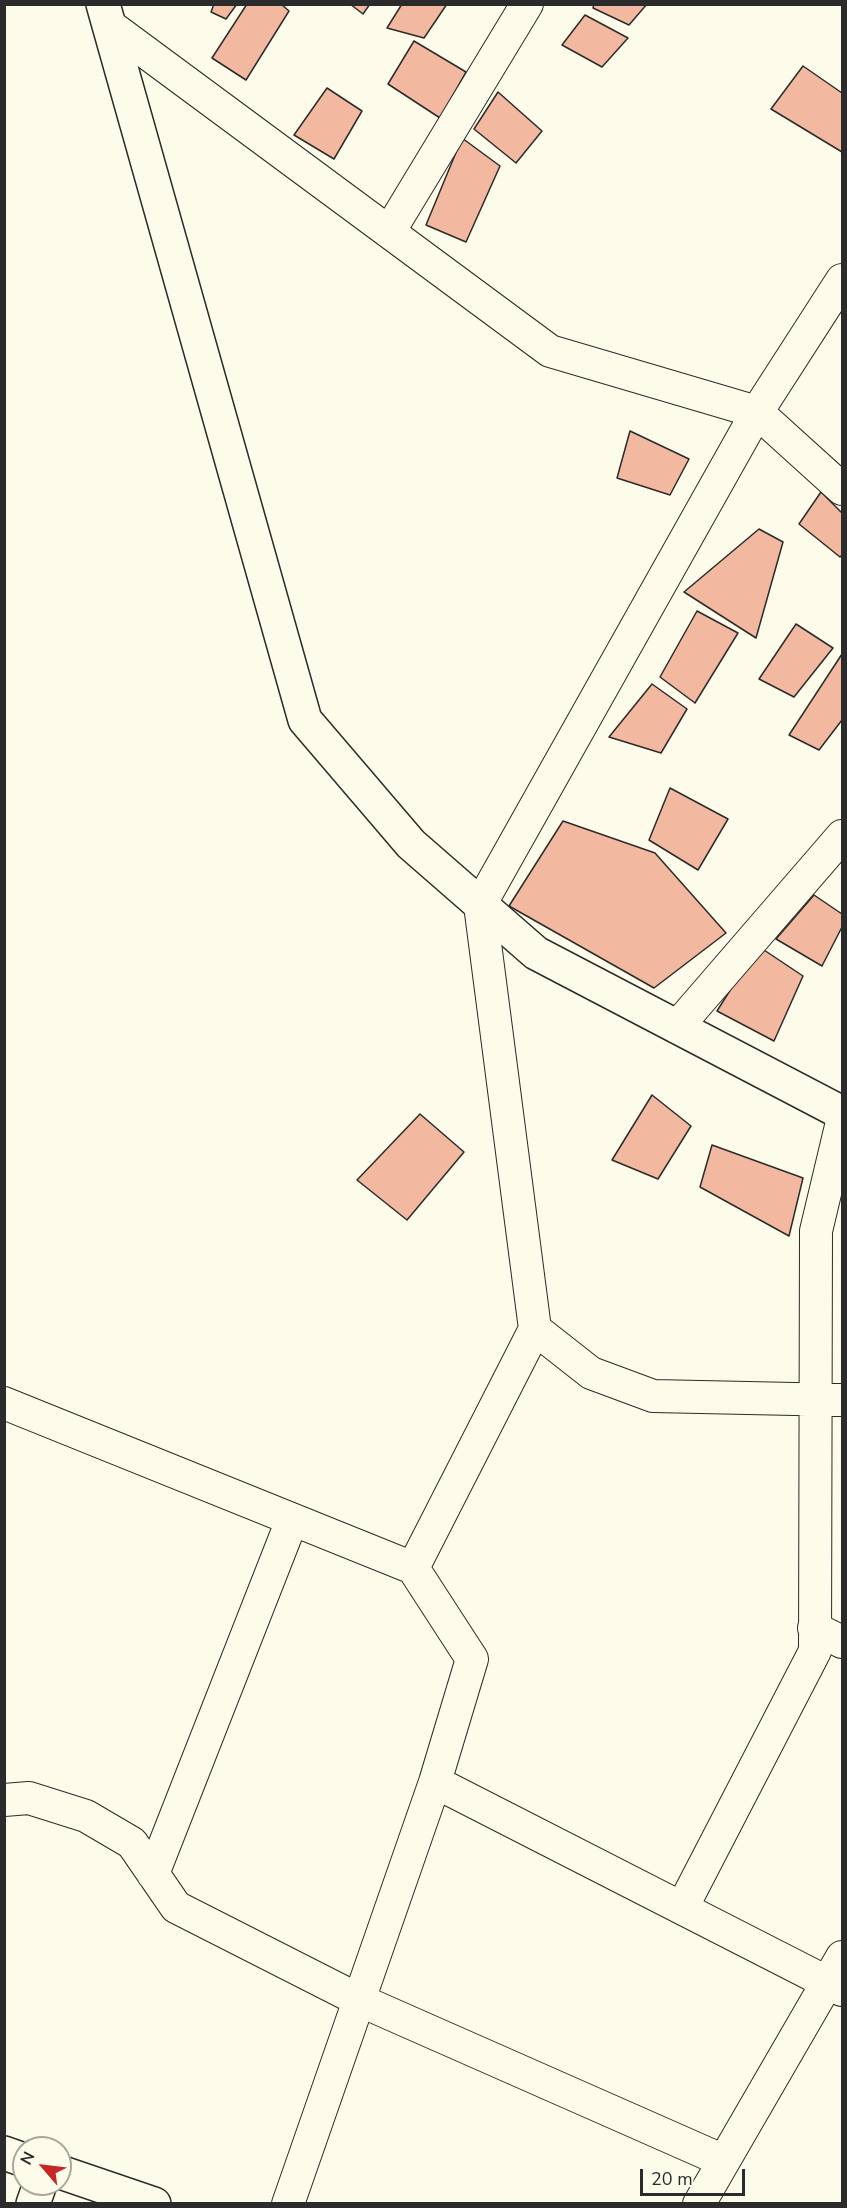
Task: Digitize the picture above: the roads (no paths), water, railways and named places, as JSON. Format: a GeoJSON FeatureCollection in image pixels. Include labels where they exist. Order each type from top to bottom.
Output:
{"type":"FeatureCollection","features":[{"type":"Feature","properties":{"kind":"street"},"geometry":{"type":"LineString","coordinates":[[390,232],[526,4]]}},
{"type":"Feature","properties":{"kind":"street"},"geometry":{"type":"LineString","coordinates":[[106,15],[550,351],[757,412],[843,489]]}},
{"type":"Feature","properties":{"kind":"street"},"geometry":{"type":"LineString","coordinates":[[106,15],[305,720],[411,844],[536,953],[843,1113]]}},
{"type":"Feature","properties":{"kind":"street"},"geometry":{"type":"LineString","coordinates":[[413,1568],[535,1329],[480,905],[757,412],[843,280]]}},
{"type":"Feature","properties":{"kind":"street"},"geometry":{"type":"LineString","coordinates":[[677,1027],[843,836]]}},
{"type":"Feature","properties":{"kind":"street"},"geometry":{"type":"LineString","coordinates":[[682,1908],[814,1651],[829,1400],[816,1231],[843,1122]]}},
{"type":"Feature","properties":{"kind":"street"},"geometry":{"type":"LineString","coordinates":[[535,1329],[591,1373],[653,1396],[829,1400]]}},
{"type":"Feature","properties":{"kind":"street"},"geometry":{"type":"LineString","coordinates":[[4,1403],[413,1568],[472,1659],[435,1782],[288,2204]]}},
{"type":"Feature","properties":{"kind":"street"},"geometry":{"type":"LineString","coordinates":[[153,1874],[292,1520]]}},
{"type":"Feature","properties":{"kind":"street"},"geometry":{"type":"LineString","coordinates":[[814,1628],[843,1642]]}},
{"type":"Feature","properties":{"kind":"street"},"geometry":{"type":"LineString","coordinates":[[435,1782],[682,1908],[838,1976],[699,2204]]}},
{"type":"Feature","properties":{"kind":"street"},"geometry":{"type":"LineString","coordinates":[[4,1800],[29,1798],[86,1816],[132,1843],[176,1907],[359,2000],[724,2161]]}},
{"type":"Feature","properties":{"kind":"street"},"geometry":{"type":"LineString","coordinates":[[72,2176],[154,2204]]}}]}
